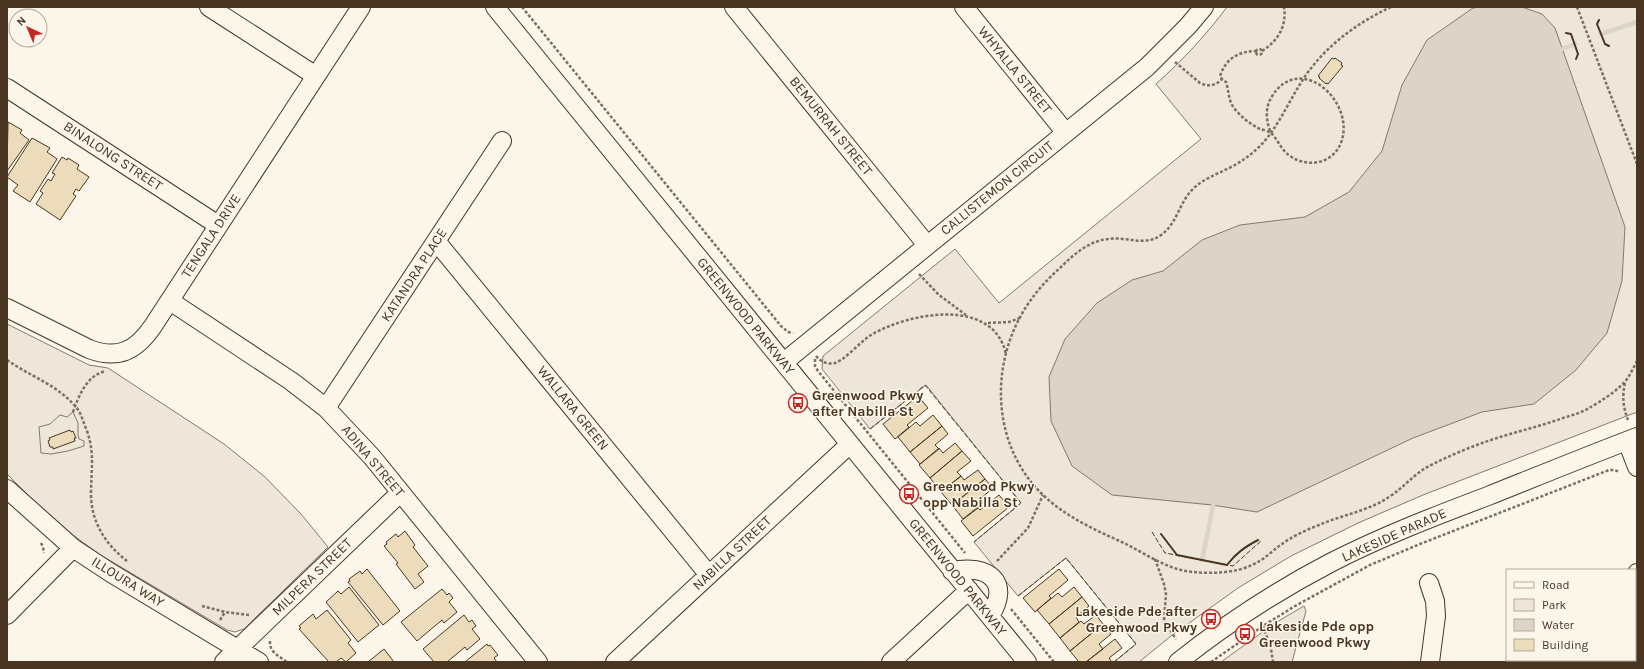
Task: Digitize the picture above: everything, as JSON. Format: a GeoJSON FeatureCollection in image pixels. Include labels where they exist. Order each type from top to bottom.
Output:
{"type":"FeatureCollection","features":[{"type":"Feature","properties":{"kind":"street"},"geometry":{"type":"LineString","coordinates":[[209,7],[316,76]]}},
{"type":"Feature","properties":{"kind":"street","name":"TENGALA DRIVE"},"geometry":{"type":"LineString","coordinates":[[7,308],[100,353],[113,354],[124,352],[136,346],[145,338],[170,301],[218,225],[362,7]]}},
{"type":"Feature","properties":{"kind":"street","name":"GREENWOOD PARKWAY"},"geometry":{"type":"LineString","coordinates":[[495,7],[1027,662]]}},
{"type":"Feature","properties":{"kind":"street","name":"BEMURRAH STREET"},"geometry":{"type":"LineString","coordinates":[[734,7],[927,245]]}},
{"type":"Feature","properties":{"kind":"street","name":"WHYALLA STREET"},"geometry":{"type":"LineString","coordinates":[[964,7],[1066,133]]}},
{"type":"Feature","properties":{"kind":"street","name":"CALLISTEMON CIRCUIT"},"geometry":{"type":"LineString","coordinates":[[784,362],[1146,67],[1188,26],[1204,7]]}},
{"type":"Feature","properties":{"kind":"street","name":"BINALONG STREET"},"geometry":{"type":"LineString","coordinates":[[7,88],[218,225]]}},
{"type":"Feature","properties":{"kind":"street","name":"KATANDRA PLACE"},"geometry":{"type":"LineString","coordinates":[[326,408],[502,141]]}},
{"type":"Feature","properties":{"kind":"street","name":"WALLARA GREEN"},"geometry":{"type":"LineString","coordinates":[[436,241],[709,575]]}},
{"type":"Feature","properties":{"kind":"street","name":"ADINA STREET"},"geometry":{"type":"LineString","coordinates":[[170,301],[291,381],[326,408],[372,457],[538,662]]}},
{"type":"Feature","properties":{"kind":"street"},"geometry":{"type":"LineString","coordinates":[[1630,471],[1632,439]]}},
{"type":"Feature","properties":{"kind":"street","name":"LAKESIDE PARADE"},"geometry":{"type":"LineString","coordinates":[[1178,662],[1220,630],[1251,609],[1332,562],[1422,521],[1632,439]]}},
{"type":"Feature","properties":{"kind":"street","name":"NABILLA STREET"},"geometry":{"type":"LineString","coordinates":[[615,662],[850,444]]}},
{"type":"Feature","properties":{"kind":"street","name":"ILLOURA WAY"},"geometry":{"type":"LineString","coordinates":[[7,489],[73,548],[111,573],[259,662]]}},
{"type":"Feature","properties":{"kind":"street","name":"MILPERA STREET"},"geometry":{"type":"LineString","coordinates":[[224,662],[400,493]]}},
{"type":"Feature","properties":{"kind":"street"},"geometry":{"type":"LineString","coordinates":[[7,615],[73,548]]}},
{"type":"Feature","properties":{"kind":"street"},"geometry":{"type":"LineString","coordinates":[[952,571],[974,569],[988,572],[992,576],[998,591],[995,608],[990,616]]}},
{"type":"Feature","properties":{"kind":"street"},"geometry":{"type":"LineString","coordinates":[[1429,583],[1435,601],[1436,616],[1430,662]]}},
{"type":"Feature","properties":{"kind":"street"},"geometry":{"type":"LineString","coordinates":[[891,662],[969,590]]}},
{"type":"Feature","properties":{"kind":"path"},"geometry":{"type":"LineString","coordinates":[[522,7],[780,326],[788,332],[796,333]]}},
{"type":"Feature","properties":{"kind":"path"},"geometry":{"type":"LineString","coordinates":[[1271,133],[1250,123],[1241,115],[1233,106],[1229,97],[1226,82],[1220,76],[1225,65],[1236,55],[1246,51],[1257,51],[1259,49],[1262,51],[1276,40],[1282,31],[1285,15],[1284,7]]}},
{"type":"Feature","properties":{"kind":"path"},"geometry":{"type":"LineString","coordinates":[[1391,7],[1367,20],[1346,34],[1331,47],[1303,79],[1271,133],[1241,162],[1196,185],[1186,195],[1172,224],[1163,234],[1151,241],[1109,238],[1095,242],[1081,249],[1046,282],[1032,298],[1011,336],[1003,371],[1001,388],[1001,408],[1004,429],[1013,454],[1022,469],[1043,495],[1077,520],[1155,559],[1176,569],[1191,572],[1229,571],[1244,568],[1257,563],[1294,537],[1317,526],[1374,505],[1388,498],[1418,471],[1433,463],[1484,442],[1534,428],[1585,410],[1625,382]]}},
{"type":"Feature","properties":{"kind":"path"},"geometry":{"type":"LineString","coordinates":[[1577,7],[1637,164]]}},
{"type":"Feature","properties":{"kind":"path"},"geometry":{"type":"LineString","coordinates":[[1174,62],[1205,86],[1217,84],[1222,79]]}},
{"type":"Feature","properties":{"kind":"path"},"geometry":{"type":"LineString","coordinates":[[1296,78],[1312,81],[1321,85],[1328,91],[1340,108],[1343,128],[1340,146],[1328,159],[1319,163],[1309,163],[1290,156],[1282,149],[1271,133],[1268,126],[1268,103],[1279,85],[1287,81],[1296,78]]}},
{"type":"Feature","properties":{"kind":"path"},"geometry":{"type":"LineString","coordinates":[[917,272],[939,295],[966,315],[987,323],[1009,322],[1020,318]]}},
{"type":"Feature","properties":{"kind":"path"},"geometry":{"type":"LineString","coordinates":[[812,352],[820,360],[826,363],[835,363],[871,335],[890,325],[910,318],[966,315]]}},
{"type":"Feature","properties":{"kind":"path"},"geometry":{"type":"LineString","coordinates":[[987,323],[1000,339],[1006,356]]}},
{"type":"Feature","properties":{"kind":"path"},"geometry":{"type":"LineString","coordinates":[[816,356],[814,360],[818,371],[967,555]]}},
{"type":"Feature","properties":{"kind":"path"},"geometry":{"type":"LineString","coordinates":[[7,360],[55,389],[79,412],[92,445],[93,464],[91,494],[92,507],[98,526],[106,541],[129,563]]}},
{"type":"Feature","properties":{"kind":"path"},"geometry":{"type":"LineString","coordinates":[[1628,420],[1622,394],[1625,382],[1637,361]]}},
{"type":"Feature","properties":{"kind":"path"},"geometry":{"type":"LineString","coordinates":[[73,412],[75,407]]}},
{"type":"Feature","properties":{"kind":"path"},"geometry":{"type":"LineString","coordinates":[[1211,662],[1263,626],[1322,590],[1370,565],[1609,470],[1630,471]]}},
{"type":"Feature","properties":{"kind":"path"},"geometry":{"type":"LineString","coordinates":[[996,561],[1028,528],[1043,495]]}},
{"type":"Feature","properties":{"kind":"path"},"geometry":{"type":"LineString","coordinates":[[36,539],[43,547],[43,556]]}},
{"type":"Feature","properties":{"kind":"path"},"geometry":{"type":"LineString","coordinates":[[1155,559],[1166,594],[1164,621],[1176,639]]}},
{"type":"Feature","properties":{"kind":"path"},"geometry":{"type":"LineString","coordinates":[[992,560],[996,561],[1001,566]]}},
{"type":"Feature","properties":{"kind":"path"},"geometry":{"type":"LineString","coordinates":[[1010,603],[1016,615],[1054,662]]}},
{"type":"Feature","properties":{"kind":"path"},"geometry":{"type":"LineString","coordinates":[[197,604],[210,609],[251,616]]}},
{"type":"Feature","properties":{"kind":"path"},"geometry":{"type":"LineString","coordinates":[[1263,626],[1271,649],[1273,662]]}},
{"type":"Feature","properties":{"kind":"path"},"geometry":{"type":"LineString","coordinates":[[271,637],[271,649],[288,662]]}},
{"type":"Feature","properties":{"kind":"green space"},"geometry":{"type":"Polygon","coordinates":[[[1227,7],[1637,7],[1637,412],[1423,495],[1358,523],[1291,556],[1238,588],[1171,636],[1139,662],[1114,662],[1136,644],[1066,558],[1018,596],[974,542],[1021,503],[926,385],[870,429],[822,369],[823,356],[955,249],[999,303],[1201,139],[1156,84],[1194,47],[1227,7]]]}},
{"type":"Feature","properties":{"kind":"green space"},"geometry":{"type":"Polygon","coordinates":[[[7,324],[89,365],[108,368],[224,444],[265,477],[301,514],[328,547],[244,629],[235,632],[227,630],[99,554],[70,533],[41,508],[7,474],[7,324]]]}},
{"type":"Feature","properties":{"kind":"green space"},"geometry":{"type":"Polygon","coordinates":[[[1304,606],[1306,611],[1292,662],[1221,662],[1275,623],[1304,606]]]}},
{"type":"Feature","properties":{"kind":"shaded area"},"geometry":{"type":"Polygon","coordinates":[[[73,412],[78,423],[79,439],[84,441],[84,446],[51,454],[41,453],[39,427],[50,424],[60,415],[67,417],[73,412]]]}},
{"type":"Feature","properties":{"kind":"water"},"geometry":{"type":"Polygon","coordinates":[[[1522,7],[1542,14],[1555,28],[1625,227],[1622,281],[1607,333],[1576,370],[1534,404],[1482,412],[1413,438],[1257,512],[1212,505],[1112,495],[1072,466],[1051,421],[1049,377],[1065,339],[1097,303],[1132,280],[1163,271],[1202,240],[1240,225],[1305,217],[1349,192],[1382,151],[1402,85],[1427,40],[1473,8],[1522,7]]]}},
{"type":"Feature","properties":{"kind":"building"},"geometry":{"type":"Polygon","coordinates":[[[1332,58],[1335,58],[1342,63],[1341,65],[1343,66],[1328,84],[1326,84],[1318,76],[1332,58]]]}},
{"type":"Feature","properties":{"kind":"building"},"geometry":{"type":"Polygon","coordinates":[[[8,122],[22,130],[20,133],[29,140],[7,171],[8,122]]]}},
{"type":"Feature","properties":{"kind":"building"},"geometry":{"type":"Polygon","coordinates":[[[32,138],[50,148],[47,152],[57,159],[30,202],[13,191],[18,185],[7,177],[32,138]]]}},
{"type":"Feature","properties":{"kind":"building"},"geometry":{"type":"Polygon","coordinates":[[[62,157],[67,160],[68,158],[79,165],[77,169],[89,177],[79,191],[76,189],[73,194],[76,196],[60,220],[36,204],[43,193],[40,191],[48,179],[51,181],[55,174],[52,173],[62,157]]]}},
{"type":"Feature","properties":{"kind":"building"},"geometry":{"type":"Polygon","coordinates":[[[918,396],[928,408],[907,425],[909,427],[895,439],[883,424],[918,396]]]}},
{"type":"Feature","properties":{"kind":"building"},"geometry":{"type":"Polygon","coordinates":[[[933,415],[942,426],[910,452],[898,437],[916,422],[920,426],[933,415]]]}},
{"type":"Feature","properties":{"kind":"building"},"geometry":{"type":"Polygon","coordinates":[[[942,426],[948,434],[935,445],[939,449],[920,464],[910,452],[942,426]]]}},
{"type":"Feature","properties":{"kind":"building"},"geometry":{"type":"Polygon","coordinates":[[[70,430],[71,432],[73,431],[76,438],[74,438],[75,441],[53,449],[53,447],[50,447],[48,441],[50,440],[49,438],[70,430]]]}},
{"type":"Feature","properties":{"kind":"building"},"geometry":{"type":"Polygon","coordinates":[[[955,443],[962,451],[930,478],[919,465],[939,448],[943,453],[955,443]]]}},
{"type":"Feature","properties":{"kind":"building"},"geometry":{"type":"Polygon","coordinates":[[[962,451],[971,461],[957,472],[961,476],[941,492],[930,478],[962,451]]]}},
{"type":"Feature","properties":{"kind":"building"},"geometry":{"type":"Polygon","coordinates":[[[978,470],[985,479],[952,505],[941,492],[961,476],[964,480],[978,470]]]}},
{"type":"Feature","properties":{"kind":"building"},"geometry":{"type":"Polygon","coordinates":[[[985,479],[993,488],[980,499],[983,503],[963,519],[952,505],[985,479]]]}},
{"type":"Feature","properties":{"kind":"building"},"geometry":{"type":"Polygon","coordinates":[[[999,495],[1009,507],[973,536],[961,521],[978,508],[980,510],[999,495]]]}},
{"type":"Feature","properties":{"kind":"building"},"geometry":{"type":"Polygon","coordinates":[[[405,531],[415,545],[413,547],[428,566],[418,574],[424,582],[415,589],[396,564],[398,563],[384,546],[387,544],[386,542],[396,534],[398,537],[405,531]]]}},
{"type":"Feature","properties":{"kind":"building"},"geometry":{"type":"Polygon","coordinates":[[[367,569],[400,611],[383,625],[348,582],[350,581],[349,579],[360,571],[362,574],[367,569]]]}},
{"type":"Feature","properties":{"kind":"building"},"geometry":{"type":"Polygon","coordinates":[[[1059,569],[1068,580],[1049,596],[1051,598],[1035,612],[1023,598],[1059,569]]]}},
{"type":"Feature","properties":{"kind":"building"},"geometry":{"type":"Polygon","coordinates":[[[349,587],[379,625],[358,642],[326,602],[338,591],[341,594],[349,587]]]}},
{"type":"Feature","properties":{"kind":"building"},"geometry":{"type":"Polygon","coordinates":[[[1074,587],[1082,597],[1049,624],[1037,610],[1058,593],[1062,597],[1074,587]]]}},
{"type":"Feature","properties":{"kind":"building"},"geometry":{"type":"Polygon","coordinates":[[[442,589],[447,595],[449,593],[453,598],[449,602],[457,612],[444,623],[442,620],[417,641],[401,622],[442,589]]]}},
{"type":"Feature","properties":{"kind":"building"},"geometry":{"type":"Polygon","coordinates":[[[1082,597],[1089,606],[1076,617],[1079,622],[1060,638],[1049,624],[1082,597]]]}},
{"type":"Feature","properties":{"kind":"building"},"geometry":{"type":"Polygon","coordinates":[[[327,610],[351,640],[348,643],[356,653],[346,662],[341,658],[336,662],[329,662],[299,629],[301,628],[299,626],[313,614],[316,619],[327,610]]]}},
{"type":"Feature","properties":{"kind":"building"},"geometry":{"type":"Polygon","coordinates":[[[464,615],[469,622],[472,620],[476,626],[472,629],[480,639],[467,650],[465,647],[447,662],[434,662],[423,649],[464,615]]]}},
{"type":"Feature","properties":{"kind":"building"},"geometry":{"type":"Polygon","coordinates":[[[1096,615],[1103,624],[1070,651],[1060,638],[1081,621],[1084,624],[1096,615]]]}},
{"type":"Feature","properties":{"kind":"building"},"geometry":{"type":"Polygon","coordinates":[[[1103,624],[1111,634],[1099,644],[1103,649],[1086,662],[1079,662],[1070,651],[1103,624]]]}},
{"type":"Feature","properties":{"kind":"building"},"geometry":{"type":"Polygon","coordinates":[[[1115,639],[1122,648],[1109,658],[1111,661],[1110,662],[1086,662],[1115,639]]]}},
{"type":"Feature","properties":{"kind":"building"},"geometry":{"type":"Polygon","coordinates":[[[487,644],[488,646],[490,645],[498,655],[494,658],[497,662],[465,662],[487,644]]]}},
{"type":"Feature","properties":{"kind":"building"},"geometry":{"type":"Polygon","coordinates":[[[384,649],[394,662],[368,662],[384,649]]]}},
{"type":"Feature","properties":{"kind":"waterway"},"geometry":{"type":"LineString","coordinates":[[1601,34],[1637,22]]}},
{"type":"Feature","properties":{"kind":"waterway"},"geometry":{"type":"LineString","coordinates":[[1558,53],[1562,49],[1575,44]]}},
{"type":"Feature","properties":{"kind":"waterway"},"geometry":{"type":"LineString","coordinates":[[1202,560],[1214,501]]}},
{"type":"Feature","properties":{"kind":"fence"},"geometry":{"type":"LineString","coordinates":[[870,429],[925,385],[1021,503],[974,542]]}},
{"type":"Feature","properties":{"kind":"fence"},"geometry":{"type":"LineString","coordinates":[[1152,532],[1165,553],[1233,566],[1261,541]]}},
{"type":"Feature","properties":{"kind":"fence"},"geometry":{"type":"LineString","coordinates":[[1018,596],[1066,558],[1136,644],[1114,662]]}},
{"type":"Feature","properties":{"kind":"wall"},"geometry":{"type":"LineString","coordinates":[[1599,20],[1597,24],[1605,44],[1609,46]]}},
{"type":"Feature","properties":{"kind":"wall"},"geometry":{"type":"LineString","coordinates":[[1566,33],[1571,34],[1578,54],[1576,59]]}},
{"type":"Feature","properties":{"kind":"wall"},"geometry":{"type":"LineString","coordinates":[[1161,534],[1177,555],[1227,565],[1241,551],[1258,540]]}},
{"type":"Feature","properties":{"kind":"place","name":"Greenwood Pkwy after Nabilla St"},"geometry":{"type":"Point","coordinates":[798,403]}},
{"type":"Feature","properties":{"kind":"place","name":"Greenwood Pkwy opp Nabilla St"},"geometry":{"type":"Point","coordinates":[909,494]}},
{"type":"Feature","properties":{"kind":"place","name":"Lakeside Pde after Greenwood Pkwy"},"geometry":{"type":"Point","coordinates":[1211,619]}},
{"type":"Feature","properties":{"kind":"place","name":"Lakeside Pde opp Greenwood Pkwy"},"geometry":{"type":"Point","coordinates":[1245,634]}}]}
